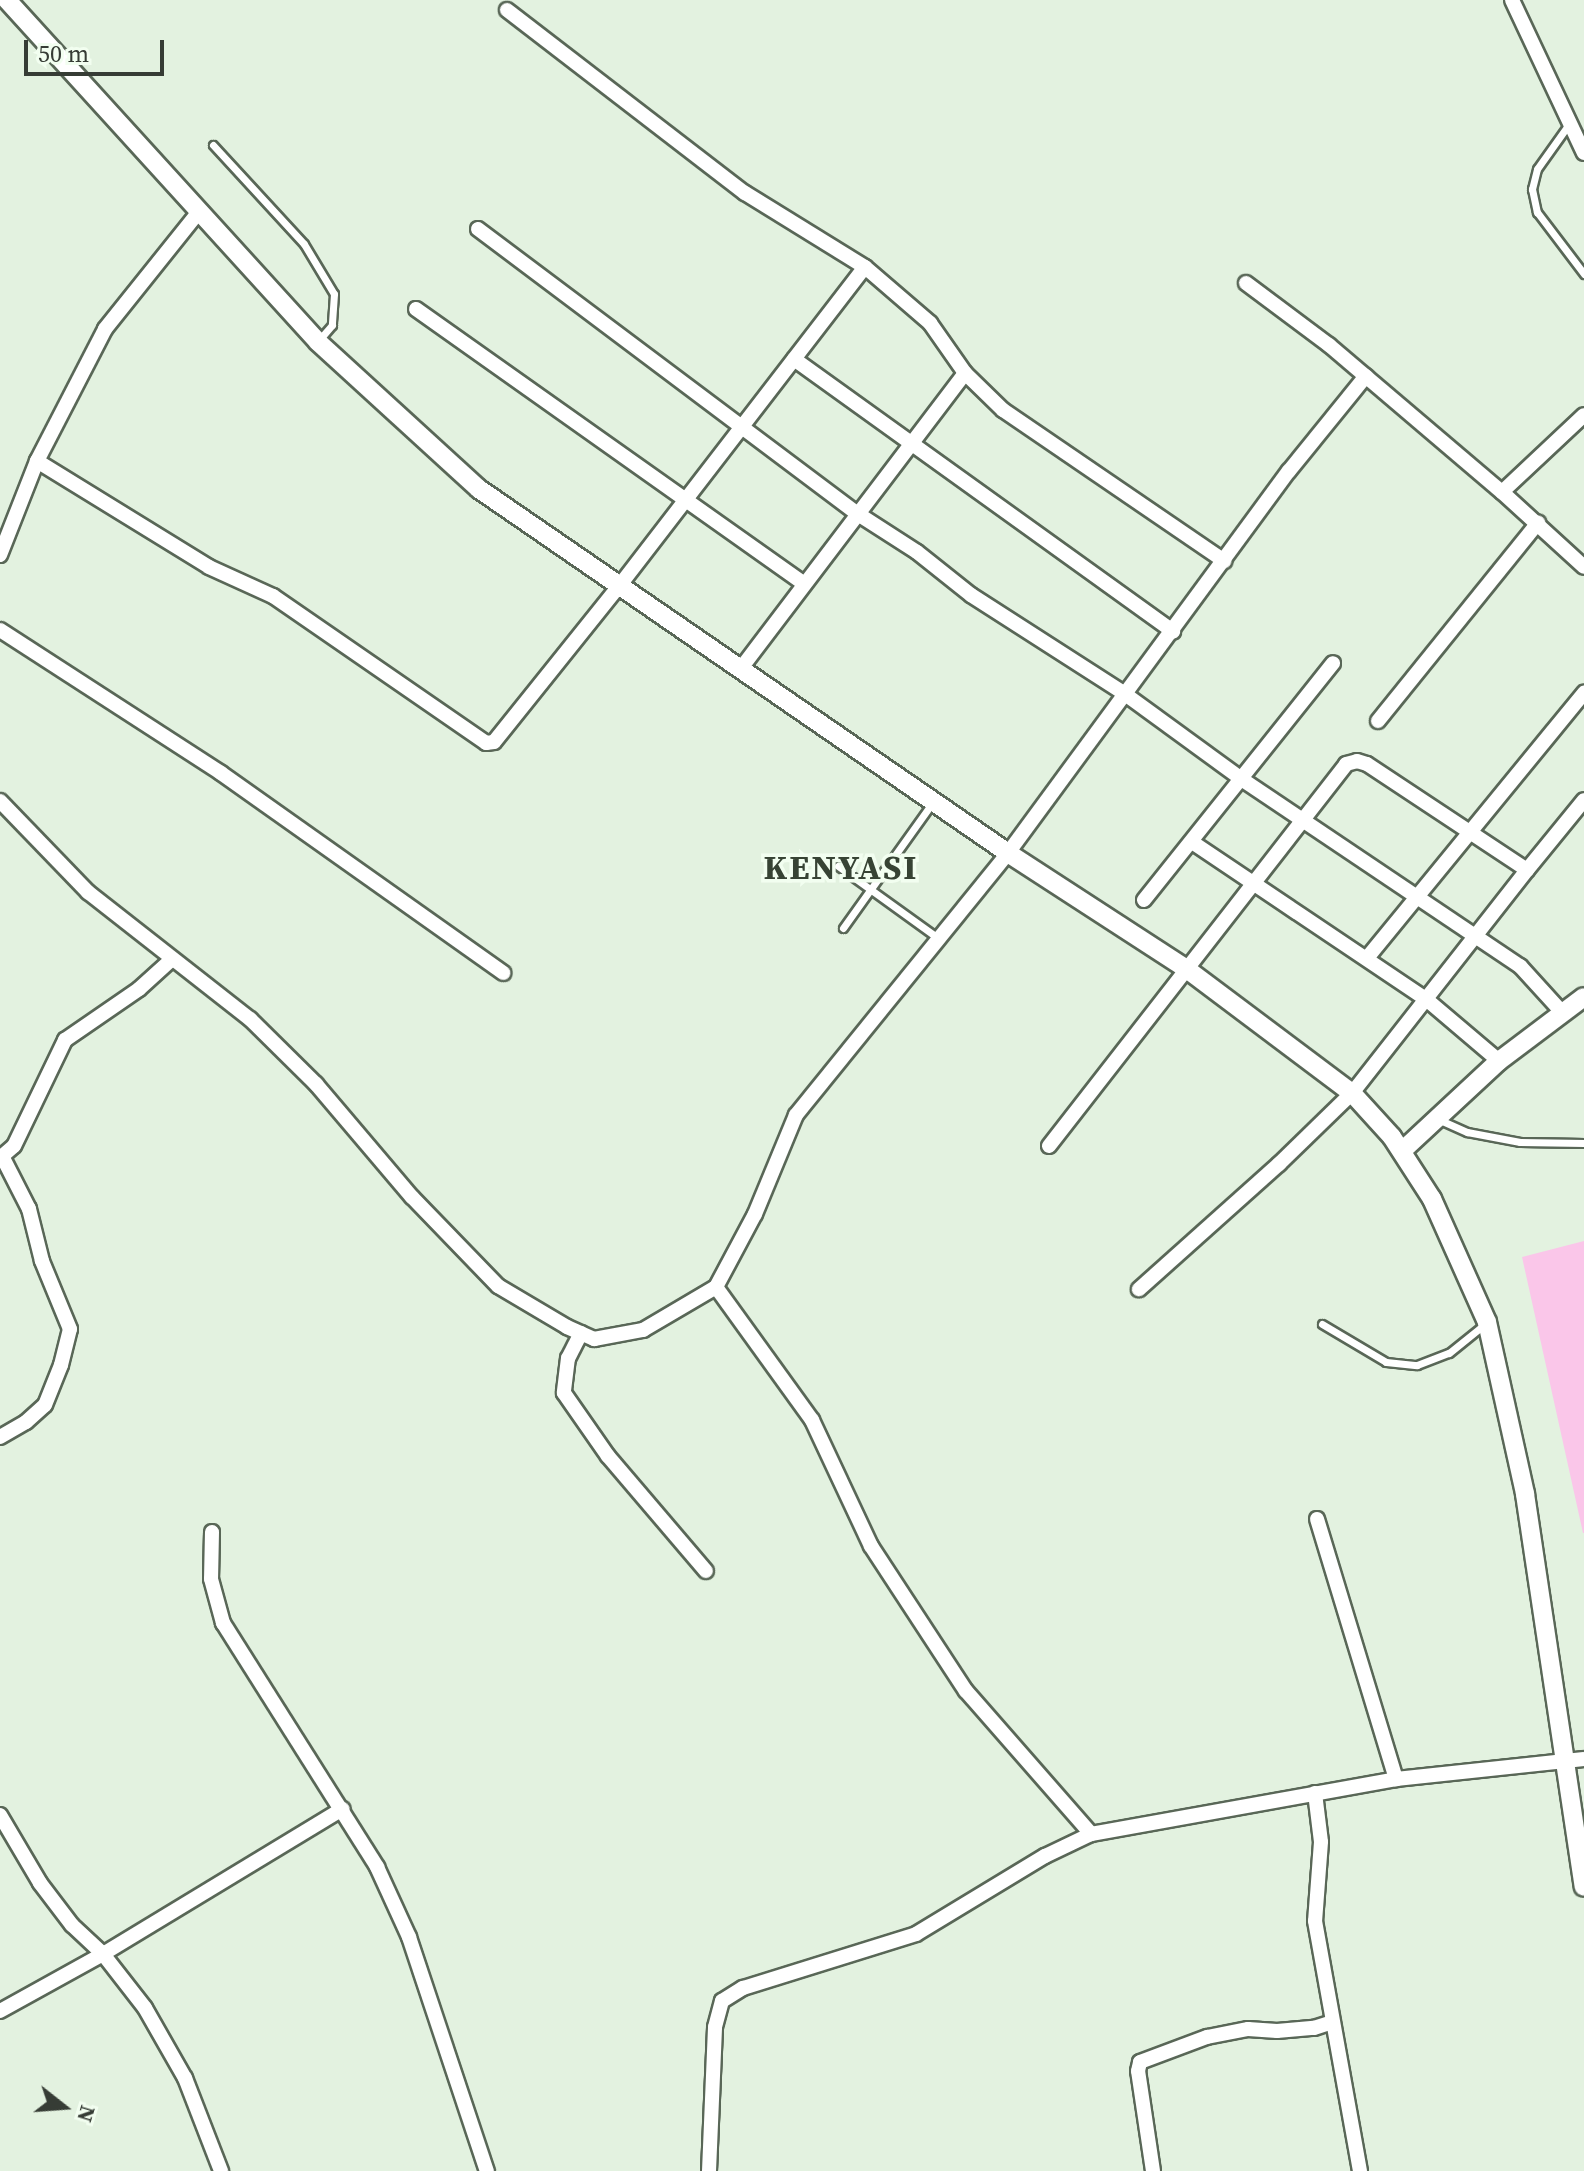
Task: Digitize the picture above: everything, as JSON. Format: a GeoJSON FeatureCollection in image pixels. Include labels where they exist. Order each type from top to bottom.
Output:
{"type":"FeatureCollection","features":[{"type":"Feature","properties":{"kind":"street"},"geometry":{"type":"LineString","coordinates":[[7,0],[318,342],[479,489],[742,667],[1008,853],[1188,970],[1352,1093],[1402,1151],[1438,1211],[1487,1322],[1525,1494],[1576,1760],[1584,1887]]}},
{"type":"Feature","properties":{"kind":"street"},"geometry":{"type":"LineString","coordinates":[[1512,0],[1584,153]]}},
{"type":"Feature","properties":{"kind":"street"},"geometry":{"type":"LineString","coordinates":[[507,10],[745,193],[865,267],[930,323],[965,373],[1003,410],[1224,561]]}},
{"type":"Feature","properties":{"kind":"street"},"geometry":{"type":"LineString","coordinates":[[0,555],[37,461],[105,329],[198,213]]}},
{"type":"Feature","properties":{"kind":"street"},"geometry":{"type":"LineString","coordinates":[[478,229],[971,595],[1125,694],[1243,780],[1520,966],[1561,1011]]}},
{"type":"Feature","properties":{"kind":"street"},"geometry":{"type":"LineString","coordinates":[[37,461],[209,567],[273,596],[486,743],[494,742],[688,499],[865,267]]}},
{"type":"Feature","properties":{"kind":"street"},"geometry":{"type":"LineString","coordinates":[[1246,283],[1366,376],[1538,523],[1584,567]]}},
{"type":"Feature","properties":{"kind":"street"},"geometry":{"type":"LineString","coordinates":[[416,309],[805,584]]}},
{"type":"Feature","properties":{"kind":"street"},"geometry":{"type":"LineString","coordinates":[[794,359],[1173,631]]}},
{"type":"Feature","properties":{"kind":"street"},"geometry":{"type":"LineString","coordinates":[[742,667],[965,373]]}},
{"type":"Feature","properties":{"kind":"street"},"geometry":{"type":"LineString","coordinates":[[0,801],[88,892],[250,1019],[294,1062],[412,1197],[498,1286],[594,1339],[643,1330],[716,1287],[755,1214],[796,1115],[1008,853],[1289,471],[1366,376]]}},
{"type":"Feature","properties":{"kind":"street"},"geometry":{"type":"LineString","coordinates":[[1502,492],[1584,415]]}},
{"type":"Feature","properties":{"kind":"street"},"geometry":{"type":"LineString","coordinates":[[1378,721],[1538,523]]}},
{"type":"Feature","properties":{"kind":"street"},"geometry":{"type":"LineString","coordinates":[[0,630],[221,773],[503,973]]}},
{"type":"Feature","properties":{"kind":"street"},"geometry":{"type":"LineString","coordinates":[[1144,900],[1243,780],[1333,663]]}},
{"type":"Feature","properties":{"kind":"street"},"geometry":{"type":"LineString","coordinates":[[1367,958],[1584,693]]}},
{"type":"Feature","properties":{"kind":"street"},"geometry":{"type":"LineString","coordinates":[[1049,1146],[1346,764],[1357,761],[1527,870]]}},
{"type":"Feature","properties":{"kind":"street"},"geometry":{"type":"LineString","coordinates":[[1139,1289],[1279,1164],[1352,1093],[1584,800]]}},
{"type":"Feature","properties":{"kind":"street"},"geometry":{"type":"LineString","coordinates":[[1192,842],[1255,881],[1426,999],[1499,1061]]}},
{"type":"Feature","properties":{"kind":"street"},"geometry":{"type":"LineString","coordinates":[[0,1437],[45,1405],[61,1365],[70,1329],[42,1261],[29,1209],[1,1158],[14,1146],[65,1040],[139,989],[171,960]]}},
{"type":"Feature","properties":{"kind":"street"},"geometry":{"type":"LineString","coordinates":[[1402,1151],[1499,1061],[1561,1011],[1584,997]]}},
{"type":"Feature","properties":{"kind":"street"},"geometry":{"type":"LineString","coordinates":[[716,1287],[812,1420],[871,1546],[966,1691],[1091,1834]]}},
{"type":"Feature","properties":{"kind":"street"},"geometry":{"type":"LineString","coordinates":[[581,1333],[568,1358],[564,1393],[608,1456],[706,1571]]}},
{"type":"Feature","properties":{"kind":"street"},"geometry":{"type":"LineString","coordinates":[[1317,1519],[1396,1779]]}},
{"type":"Feature","properties":{"kind":"street"},"geometry":{"type":"LineString","coordinates":[[212,1532],[211,1579],[223,1623],[377,1867],[409,1937],[487,2171]]}},
{"type":"Feature","properties":{"kind":"street"},"geometry":{"type":"LineString","coordinates":[[709,2171],[715,2027],[722,2001],[743,1988],[916,1934],[1045,1856],[1091,1834],[1396,1779],[1576,1760]]}},
{"type":"Feature","properties":{"kind":"street"},"geometry":{"type":"LineString","coordinates":[[1315,1793],[1321,1842],[1315,1921],[1360,2171]]}},
{"type":"Feature","properties":{"kind":"street"},"geometry":{"type":"LineString","coordinates":[[0,2011],[103,1954],[342,1809]]}},
{"type":"Feature","properties":{"kind":"street"},"geometry":{"type":"LineString","coordinates":[[0,1815],[40,1883],[72,1925],[103,1954],[145,2008],[185,2078],[221,2171]]}},
{"type":"Feature","properties":{"kind":"street"},"geometry":{"type":"LineString","coordinates":[[1153,2171],[1138,2071],[1140,2062],[1149,2056],[1207,2037],[1248,2029],[1277,2031],[1314,2028],[1332,2022]]}},
{"type":"Feature","properties":{"kind":"lane"},"geometry":{"type":"LineString","coordinates":[[1571,122],[1537,169],[1532,189],[1537,212],[1584,274]]}},
{"type":"Feature","properties":{"kind":"lane"},"geometry":{"type":"LineString","coordinates":[[213,145],[304,244],[334,294],[332,325],[318,342]]}},
{"type":"Feature","properties":{"kind":"lane"},"geometry":{"type":"LineString","coordinates":[[843,928],[934,801]]}},
{"type":"Feature","properties":{"kind":"lane"},"geometry":{"type":"LineString","coordinates":[[838,866],[938,938]]}},
{"type":"Feature","properties":{"kind":"lane"},"geometry":{"type":"LineString","coordinates":[[1438,1119],[1467,1132],[1520,1142],[1584,1143]]}},
{"type":"Feature","properties":{"kind":"lane"},"geometry":{"type":"LineString","coordinates":[[1322,1324],[1386,1362],[1417,1365],[1449,1353],[1487,1322]]}},
{"type":"Feature","properties":{"kind":"shaded area"},"geometry":{"type":"Polygon","coordinates":[[[1584,1241],[1584,1533],[1583,1533],[1522,1257],[1584,1241]]]}},
{"type":"Feature","properties":{"kind":"district","name":"KENYASI"},"geometry":{"type":"Point","coordinates":[841,868]}}]}
